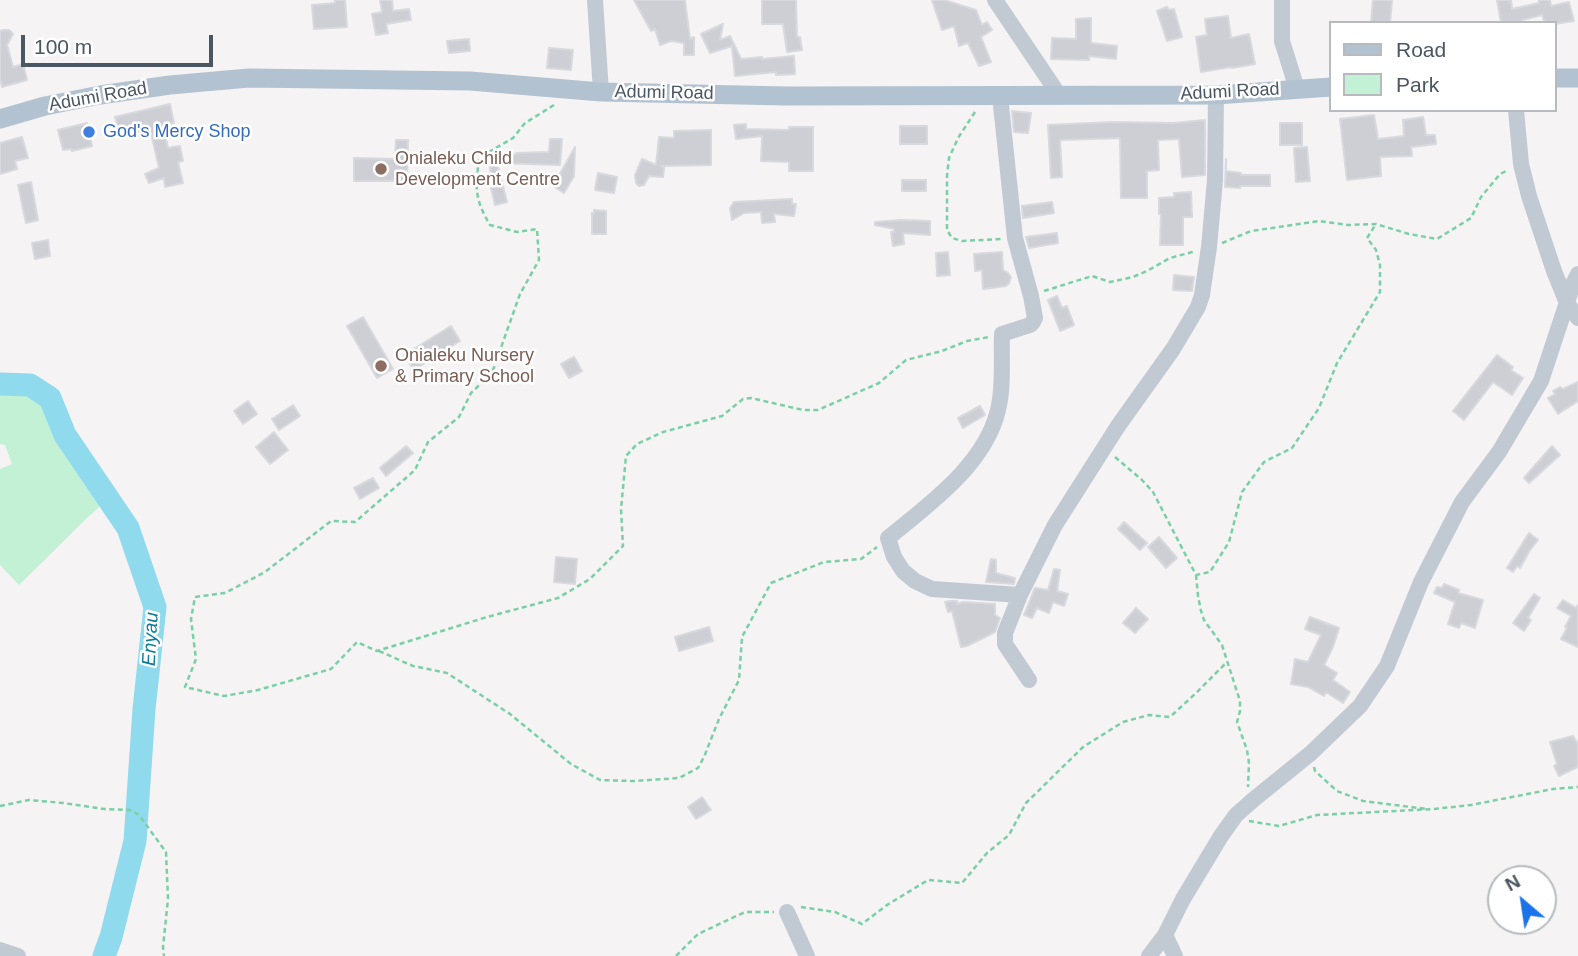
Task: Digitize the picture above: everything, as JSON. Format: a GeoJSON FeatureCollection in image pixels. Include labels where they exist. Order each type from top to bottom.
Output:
{"type":"FeatureCollection","features":[{"type":"Feature","properties":{"kind":"main road","name":"Adumi Road"},"geometry":{"type":"LineString","coordinates":[[0,119],[100,95],[249,78],[470,81],[601,92],[786,96],[1216,95],[1330,86]]}},
{"type":"Feature","properties":{"kind":"main road"},"geometry":{"type":"LineString","coordinates":[[1557,78],[1578,78]]}},
{"type":"Feature","properties":{"kind":"street"},"geometry":{"type":"LineString","coordinates":[[595,0],[601,92]]}},
{"type":"Feature","properties":{"kind":"street"},"geometry":{"type":"LineString","coordinates":[[995,0],[1059,95]]}},
{"type":"Feature","properties":{"kind":"street"},"geometry":{"type":"LineString","coordinates":[[1282,0],[1283,41],[1297,89]]}},
{"type":"Feature","properties":{"kind":"street"},"geometry":{"type":"LineString","coordinates":[[1029,680],[1004,643],[1005,633],[1020,595],[1055,524],[1118,426],[1173,349],[1198,307],[1202,295],[1216,159],[1216,95]]}},
{"type":"Feature","properties":{"kind":"street"},"geometry":{"type":"LineString","coordinates":[[994,96],[1015,238],[1035,318],[1030,325],[1002,334],[999,407],[983,445],[958,478],[940,496],[887,538],[903,571],[915,581],[932,589],[1020,595]]}},
{"type":"Feature","properties":{"kind":"street"},"geometry":{"type":"LineString","coordinates":[[1516,112],[1521,164],[1529,196],[1554,271],[1567,303],[1578,318]]}},
{"type":"Feature","properties":{"kind":"street"},"geometry":{"type":"LineString","coordinates":[[1149,956],[1165,935],[1183,899],[1236,816],[1311,753],[1360,706],[1387,666],[1424,574],[1462,502],[1499,452],[1541,380],[1578,274]]}},
{"type":"Feature","properties":{"kind":"street"},"geometry":{"type":"LineString","coordinates":[[787,912],[807,956]]}},
{"type":"Feature","properties":{"kind":"street"},"geometry":{"type":"LineString","coordinates":[[1165,935],[1175,956]]}},
{"type":"Feature","properties":{"kind":"street"},"geometry":{"type":"LineString","coordinates":[[0,950],[18,956]]}},
{"type":"Feature","properties":{"kind":"path"},"geometry":{"type":"LineString","coordinates":[[578,90],[525,123],[513,138],[480,157],[475,178],[479,207],[490,225],[517,232],[537,229],[539,260],[520,295],[492,373],[471,393],[459,417],[428,442],[415,470],[355,522],[331,522],[264,572],[225,593],[195,597],[191,619],[196,659],[185,687],[224,696],[258,690],[331,669],[356,642],[413,666],[447,673],[510,714],[571,764],[600,780],[634,782],[679,778],[698,768],[704,757],[739,680],[742,637],[771,583],[824,562],[861,559],[887,538]]}},
{"type":"Feature","properties":{"kind":"path"},"geometry":{"type":"LineString","coordinates":[[994,96],[969,120],[949,158],[947,230],[952,239],[962,241],[1015,238]]}},
{"type":"Feature","properties":{"kind":"path"},"geometry":{"type":"LineString","coordinates":[[1031,296],[1092,276],[1110,282],[1133,277],[1170,258],[1251,231],[1289,225],[1320,221],[1348,225],[1376,224],[1437,239],[1471,218],[1481,197],[1500,174],[1521,164]]}},
{"type":"Feature","properties":{"kind":"path"},"geometry":{"type":"LineString","coordinates":[[1196,575],[1210,572],[1229,542],[1242,492],[1264,462],[1292,448],[1319,408],[1337,363],[1380,292],[1380,265],[1376,250],[1367,238],[1376,224]]}},
{"type":"Feature","properties":{"kind":"path"},"geometry":{"type":"LineString","coordinates":[[377,651],[558,598],[590,579],[623,546],[621,509],[626,456],[637,444],[663,432],[722,416],[743,399],[751,398],[803,410],[818,410],[879,383],[906,360],[942,351],[967,341],[1002,334]]}},
{"type":"Feature","properties":{"kind":"path"},"geometry":{"type":"LineString","coordinates":[[1104,448],[1153,492],[1196,575],[1200,611],[1222,645],[1240,701],[1237,722],[1247,750],[1247,785],[1253,800]]}},
{"type":"Feature","properties":{"kind":"path"},"geometry":{"type":"LineString","coordinates":[[676,956],[698,934],[745,912],[787,912],[803,906],[835,912],[862,924],[928,880],[962,883],[987,853],[1009,835],[1027,803],[1083,747],[1123,722],[1149,715],[1170,717],[1227,662]]}},
{"type":"Feature","properties":{"kind":"path"},"geometry":{"type":"LineString","coordinates":[[1311,753],[1315,771],[1337,790],[1363,801],[1434,809]]}},
{"type":"Feature","properties":{"kind":"path"},"geometry":{"type":"LineString","coordinates":[[1236,816],[1279,826],[1325,814],[1350,815],[1434,809],[1471,805],[1553,789],[1578,788]]}},
{"type":"Feature","properties":{"kind":"path"},"geometry":{"type":"LineString","coordinates":[[0,806],[29,800],[130,810],[139,815],[166,852],[168,899],[164,956]]}},
{"type":"Feature","properties":{"kind":"green space"},"geometry":{"type":"Polygon","coordinates":[[[0,387],[25,392],[45,407],[59,440],[105,502],[19,585],[0,565],[0,469],[12,464],[5,445],[0,444],[0,387]]]}},
{"type":"Feature","properties":{"kind":"building"},"geometry":{"type":"Polygon","coordinates":[[[335,0],[345,0],[347,27],[314,29],[312,5],[335,3],[335,0]]]}},
{"type":"Feature","properties":{"kind":"building"},"geometry":{"type":"Polygon","coordinates":[[[380,0],[392,0],[393,11],[409,9],[411,20],[386,24],[388,33],[376,35],[372,14],[382,12],[380,0]]]}},
{"type":"Feature","properties":{"kind":"building"},"geometry":{"type":"Polygon","coordinates":[[[634,0],[685,0],[690,39],[694,37],[694,55],[684,55],[684,43],[671,41],[660,45],[655,29],[651,31],[634,0]]]}},
{"type":"Feature","properties":{"kind":"building"},"geometry":{"type":"Polygon","coordinates":[[[762,0],[796,0],[797,37],[800,37],[802,50],[787,52],[783,24],[762,24],[762,0]]]}},
{"type":"Feature","properties":{"kind":"building"},"geometry":{"type":"Polygon","coordinates":[[[932,0],[944,0],[976,10],[982,25],[987,22],[992,30],[981,37],[991,62],[979,66],[968,43],[959,46],[954,26],[942,30],[932,0]]]}},
{"type":"Feature","properties":{"kind":"building"},"geometry":{"type":"Polygon","coordinates":[[[1373,0],[1392,0],[1390,21],[1371,21],[1373,0]]]}},
{"type":"Feature","properties":{"kind":"building"},"geometry":{"type":"Polygon","coordinates":[[[1497,0],[1511,0],[1512,9],[1539,3],[1539,0],[1550,0],[1551,6],[1569,2],[1574,21],[1557,24],[1557,21],[1544,21],[1542,15],[1522,21],[1501,21],[1497,0]]]}},
{"type":"Feature","properties":{"kind":"building"},"geometry":{"type":"Polygon","coordinates":[[[1167,7],[1169,10],[1174,9],[1182,37],[1167,41],[1157,11],[1167,7]]]}},
{"type":"Feature","properties":{"kind":"building"},"geometry":{"type":"Polygon","coordinates":[[[1228,16],[1231,38],[1249,34],[1255,64],[1201,72],[1196,37],[1207,35],[1205,19],[1228,16]]]}},
{"type":"Feature","properties":{"kind":"building"},"geometry":{"type":"Polygon","coordinates":[[[1091,18],[1091,43],[1117,46],[1116,59],[1089,56],[1089,60],[1051,59],[1052,38],[1076,39],[1076,19],[1091,18]]]}},
{"type":"Feature","properties":{"kind":"building"},"geometry":{"type":"Polygon","coordinates":[[[723,24],[720,40],[730,36],[741,59],[794,56],[795,74],[776,75],[776,72],[735,76],[732,46],[710,53],[701,34],[723,24]]]}},
{"type":"Feature","properties":{"kind":"building"},"geometry":{"type":"Polygon","coordinates":[[[0,31],[13,34],[7,45],[13,67],[23,64],[27,80],[2,87],[0,31]]]}},
{"type":"Feature","properties":{"kind":"building"},"geometry":{"type":"Polygon","coordinates":[[[469,39],[470,51],[449,53],[447,41],[469,39]]]}},
{"type":"Feature","properties":{"kind":"building"},"geometry":{"type":"Polygon","coordinates":[[[549,48],[573,50],[571,70],[547,68],[549,48]]]}},
{"type":"Feature","properties":{"kind":"building"},"geometry":{"type":"Polygon","coordinates":[[[170,104],[174,123],[163,126],[168,148],[180,146],[183,161],[178,162],[183,183],[165,187],[164,178],[149,183],[145,174],[159,168],[151,133],[129,138],[128,129],[119,131],[115,117],[170,104]]]}},
{"type":"Feature","properties":{"kind":"building"},"geometry":{"type":"Polygon","coordinates":[[[1012,111],[1031,113],[1028,133],[1014,132],[1012,111]]]}},
{"type":"Feature","properties":{"kind":"building"},"geometry":{"type":"Polygon","coordinates":[[[1374,115],[1378,139],[1404,136],[1403,120],[1423,117],[1426,135],[1435,135],[1436,144],[1411,147],[1412,156],[1380,157],[1381,176],[1347,180],[1340,119],[1374,115]]]}},
{"type":"Feature","properties":{"kind":"building"},"geometry":{"type":"Polygon","coordinates":[[[1205,120],[1205,175],[1182,177],[1179,139],[1158,140],[1159,170],[1147,171],[1147,198],[1121,198],[1120,138],[1060,140],[1062,177],[1051,178],[1048,125],[1205,120]]]}},
{"type":"Feature","properties":{"kind":"building"},"geometry":{"type":"Polygon","coordinates":[[[87,123],[92,146],[72,151],[63,150],[58,130],[87,123]]]}},
{"type":"Feature","properties":{"kind":"building"},"geometry":{"type":"Polygon","coordinates":[[[1280,123],[1302,123],[1302,145],[1280,145],[1280,123]]]}},
{"type":"Feature","properties":{"kind":"building"},"geometry":{"type":"Polygon","coordinates":[[[746,124],[746,129],[789,130],[789,127],[813,127],[813,171],[789,171],[789,162],[761,161],[762,136],[736,139],[734,125],[746,124]]]}},
{"type":"Feature","properties":{"kind":"building"},"geometry":{"type":"Polygon","coordinates":[[[900,126],[927,126],[927,144],[900,144],[900,126]]]}},
{"type":"Feature","properties":{"kind":"building"},"geometry":{"type":"Polygon","coordinates":[[[711,130],[711,165],[661,166],[664,168],[663,177],[649,176],[644,185],[639,186],[636,183],[635,175],[642,159],[656,165],[659,137],[674,138],[674,131],[711,130]]]}},
{"type":"Feature","properties":{"kind":"building"},"geometry":{"type":"Polygon","coordinates":[[[22,137],[28,158],[15,161],[17,169],[0,174],[0,143],[22,137]]]}},
{"type":"Feature","properties":{"kind":"building"},"geometry":{"type":"Polygon","coordinates":[[[550,139],[562,139],[560,165],[497,163],[507,202],[495,205],[490,184],[489,161],[494,160],[494,157],[516,153],[549,152],[550,139]]]}},
{"type":"Feature","properties":{"kind":"building"},"geometry":{"type":"Polygon","coordinates":[[[396,140],[408,140],[407,181],[354,181],[354,158],[395,159],[396,140]]]}},
{"type":"Feature","properties":{"kind":"building"},"geometry":{"type":"Polygon","coordinates":[[[575,147],[574,176],[564,193],[553,186],[575,147]]]}},
{"type":"Feature","properties":{"kind":"building"},"geometry":{"type":"Polygon","coordinates":[[[1307,147],[1310,181],[1296,182],[1294,148],[1307,147]]]}},
{"type":"Feature","properties":{"kind":"building"},"geometry":{"type":"Polygon","coordinates":[[[1226,159],[1226,171],[1241,175],[1270,175],[1270,186],[1225,187],[1226,159]]]}},
{"type":"Feature","properties":{"kind":"building"},"geometry":{"type":"Polygon","coordinates":[[[598,173],[617,177],[614,193],[595,190],[598,173]]]}},
{"type":"Feature","properties":{"kind":"building"},"geometry":{"type":"Polygon","coordinates":[[[902,180],[926,180],[926,191],[902,191],[902,180]]]}},
{"type":"Feature","properties":{"kind":"building"},"geometry":{"type":"Polygon","coordinates":[[[31,182],[38,220],[26,223],[18,185],[31,182]]]}},
{"type":"Feature","properties":{"kind":"building"},"geometry":{"type":"Polygon","coordinates":[[[1191,192],[1192,217],[1183,217],[1183,245],[1160,245],[1159,198],[1174,197],[1174,193],[1191,192]]]}},
{"type":"Feature","properties":{"kind":"building"},"geometry":{"type":"Polygon","coordinates":[[[792,199],[792,204],[796,204],[794,216],[774,214],[775,222],[762,223],[761,212],[744,213],[732,220],[730,208],[734,202],[792,199]]]}},
{"type":"Feature","properties":{"kind":"building"},"geometry":{"type":"Polygon","coordinates":[[[1052,202],[1054,213],[1023,218],[1022,206],[1052,202]]]}},
{"type":"Feature","properties":{"kind":"building"},"geometry":{"type":"Polygon","coordinates":[[[594,210],[606,211],[606,234],[592,234],[594,210]]]}},
{"type":"Feature","properties":{"kind":"building"},"geometry":{"type":"Polygon","coordinates":[[[930,221],[930,235],[903,233],[904,244],[893,246],[891,232],[894,232],[894,229],[875,225],[875,222],[930,221]]]}},
{"type":"Feature","properties":{"kind":"building"},"geometry":{"type":"Polygon","coordinates":[[[1057,233],[1058,243],[1029,248],[1026,237],[1057,233]]]}},
{"type":"Feature","properties":{"kind":"building"},"geometry":{"type":"Polygon","coordinates":[[[48,240],[50,256],[35,259],[32,243],[48,240]]]}},
{"type":"Feature","properties":{"kind":"building"},"geometry":{"type":"Polygon","coordinates":[[[948,252],[950,275],[937,276],[936,253],[948,252]]]}},
{"type":"Feature","properties":{"kind":"building"},"geometry":{"type":"Polygon","coordinates":[[[1002,252],[1003,270],[1011,277],[1009,283],[1006,286],[983,289],[982,270],[975,271],[974,254],[1002,252]]]}},
{"type":"Feature","properties":{"kind":"building"},"geometry":{"type":"Polygon","coordinates":[[[1174,275],[1194,277],[1192,291],[1173,290],[1174,275]]]}},
{"type":"Feature","properties":{"kind":"building"},"geometry":{"type":"Polygon","coordinates":[[[1057,296],[1062,308],[1067,306],[1074,325],[1060,331],[1048,300],[1057,296]]]}},
{"type":"Feature","properties":{"kind":"building"},"geometry":{"type":"Polygon","coordinates":[[[363,317],[393,369],[377,378],[347,326],[363,317]]]}},
{"type":"Feature","properties":{"kind":"building"},"geometry":{"type":"Polygon","coordinates":[[[451,326],[460,341],[414,370],[404,355],[451,326]]]}},
{"type":"Feature","properties":{"kind":"building"},"geometry":{"type":"Polygon","coordinates":[[[1497,355],[1523,378],[1512,395],[1493,382],[1464,420],[1453,411],[1497,355]]]}},
{"type":"Feature","properties":{"kind":"building"},"geometry":{"type":"Polygon","coordinates":[[[574,357],[582,371],[569,378],[561,364],[574,357]]]}},
{"type":"Feature","properties":{"kind":"building"},"geometry":{"type":"Polygon","coordinates":[[[1578,382],[1578,401],[1558,414],[1548,398],[1560,387],[1563,389],[1578,382]]]}},
{"type":"Feature","properties":{"kind":"building"},"geometry":{"type":"Polygon","coordinates":[[[248,401],[257,414],[243,424],[234,411],[248,401]]]}},
{"type":"Feature","properties":{"kind":"building"},"geometry":{"type":"Polygon","coordinates":[[[293,405],[300,416],[279,430],[272,419],[293,405]]]}},
{"type":"Feature","properties":{"kind":"building"},"geometry":{"type":"Polygon","coordinates":[[[980,406],[985,415],[963,428],[958,418],[980,406]]]}},
{"type":"Feature","properties":{"kind":"building"},"geometry":{"type":"Polygon","coordinates":[[[274,432],[288,450],[270,464],[256,447],[274,432]]]}},
{"type":"Feature","properties":{"kind":"building"},"geometry":{"type":"Polygon","coordinates":[[[406,446],[413,453],[386,476],[380,468],[406,446]]]}},
{"type":"Feature","properties":{"kind":"building"},"geometry":{"type":"Polygon","coordinates":[[[1552,446],[1560,455],[1529,483],[1524,478],[1552,446]]]}},
{"type":"Feature","properties":{"kind":"building"},"geometry":{"type":"Polygon","coordinates":[[[373,478],[379,488],[360,499],[354,488],[373,478]]]}},
{"type":"Feature","properties":{"kind":"building"},"geometry":{"type":"Polygon","coordinates":[[[1124,522],[1147,543],[1140,550],[1118,529],[1124,522]]]}},
{"type":"Feature","properties":{"kind":"building"},"geometry":{"type":"Polygon","coordinates":[[[1529,533],[1538,540],[1520,568],[1517,566],[1513,572],[1507,568],[1529,533]]]}},
{"type":"Feature","properties":{"kind":"building"},"geometry":{"type":"Polygon","coordinates":[[[1159,537],[1177,558],[1166,568],[1148,547],[1159,537]]]}},
{"type":"Feature","properties":{"kind":"building"},"geometry":{"type":"Polygon","coordinates":[[[556,557],[577,559],[575,584],[554,582],[556,557]]]}},
{"type":"Feature","properties":{"kind":"building"},"geometry":{"type":"Polygon","coordinates":[[[991,559],[996,560],[996,573],[1015,578],[1014,584],[986,582],[991,559]]]}},
{"type":"Feature","properties":{"kind":"building"},"geometry":{"type":"Polygon","coordinates":[[[1054,569],[1060,570],[1057,591],[1068,594],[1064,606],[1053,602],[1049,613],[1037,608],[1032,618],[1024,615],[1035,588],[1048,590],[1054,569]]]}},
{"type":"Feature","properties":{"kind":"building"},"geometry":{"type":"Polygon","coordinates":[[[1444,584],[1459,590],[1458,593],[1483,600],[1475,628],[1461,623],[1459,628],[1448,624],[1455,602],[1434,593],[1437,587],[1442,588],[1444,584]]]}},
{"type":"Feature","properties":{"kind":"building"},"geometry":{"type":"Polygon","coordinates":[[[1534,594],[1540,598],[1524,631],[1513,623],[1534,594]]]}},
{"type":"Feature","properties":{"kind":"building"},"geometry":{"type":"Polygon","coordinates":[[[1563,600],[1576,608],[1578,605],[1578,647],[1561,639],[1571,616],[1557,608],[1563,600]]]}},
{"type":"Feature","properties":{"kind":"building"},"geometry":{"type":"Polygon","coordinates":[[[957,601],[957,604],[995,604],[995,615],[1000,618],[995,632],[961,647],[952,611],[948,612],[945,602],[957,601]]]}},
{"type":"Feature","properties":{"kind":"building"},"geometry":{"type":"Polygon","coordinates":[[[1136,608],[1148,619],[1135,633],[1123,623],[1136,608]]]}},
{"type":"Feature","properties":{"kind":"building"},"geometry":{"type":"Polygon","coordinates":[[[1310,617],[1339,628],[1324,665],[1337,673],[1333,680],[1350,692],[1343,703],[1326,692],[1324,696],[1308,687],[1291,684],[1295,659],[1308,662],[1321,635],[1305,629],[1310,617]]]}},
{"type":"Feature","properties":{"kind":"building"},"geometry":{"type":"Polygon","coordinates":[[[709,627],[713,641],[679,651],[675,637],[709,627]]]}},
{"type":"Feature","properties":{"kind":"building"},"geometry":{"type":"Polygon","coordinates":[[[1573,736],[1578,744],[1578,767],[1559,776],[1554,766],[1557,764],[1550,742],[1573,736]]]}},
{"type":"Feature","properties":{"kind":"building"},"geometry":{"type":"Polygon","coordinates":[[[702,797],[711,810],[696,819],[688,807],[702,797]]]}},
{"type":"Feature","properties":{"kind":"waterway","name":"Enyau"},"geometry":{"type":"LineString","coordinates":[[0,384],[30,385],[50,398],[65,435],[128,528],[155,607],[144,709],[135,841],[104,956]]}},
{"type":"Feature","properties":{"kind":"place","name":"God's Mercy Shop"},"geometry":{"type":"Point","coordinates":[89,132]}},
{"type":"Feature","properties":{"kind":"place","name":"Onialeku Child Development Centre"},"geometry":{"type":"Point","coordinates":[381,169]}},
{"type":"Feature","properties":{"kind":"place","name":"Onialeku Nursery & Primary School"},"geometry":{"type":"Point","coordinates":[381,366]}}]}
